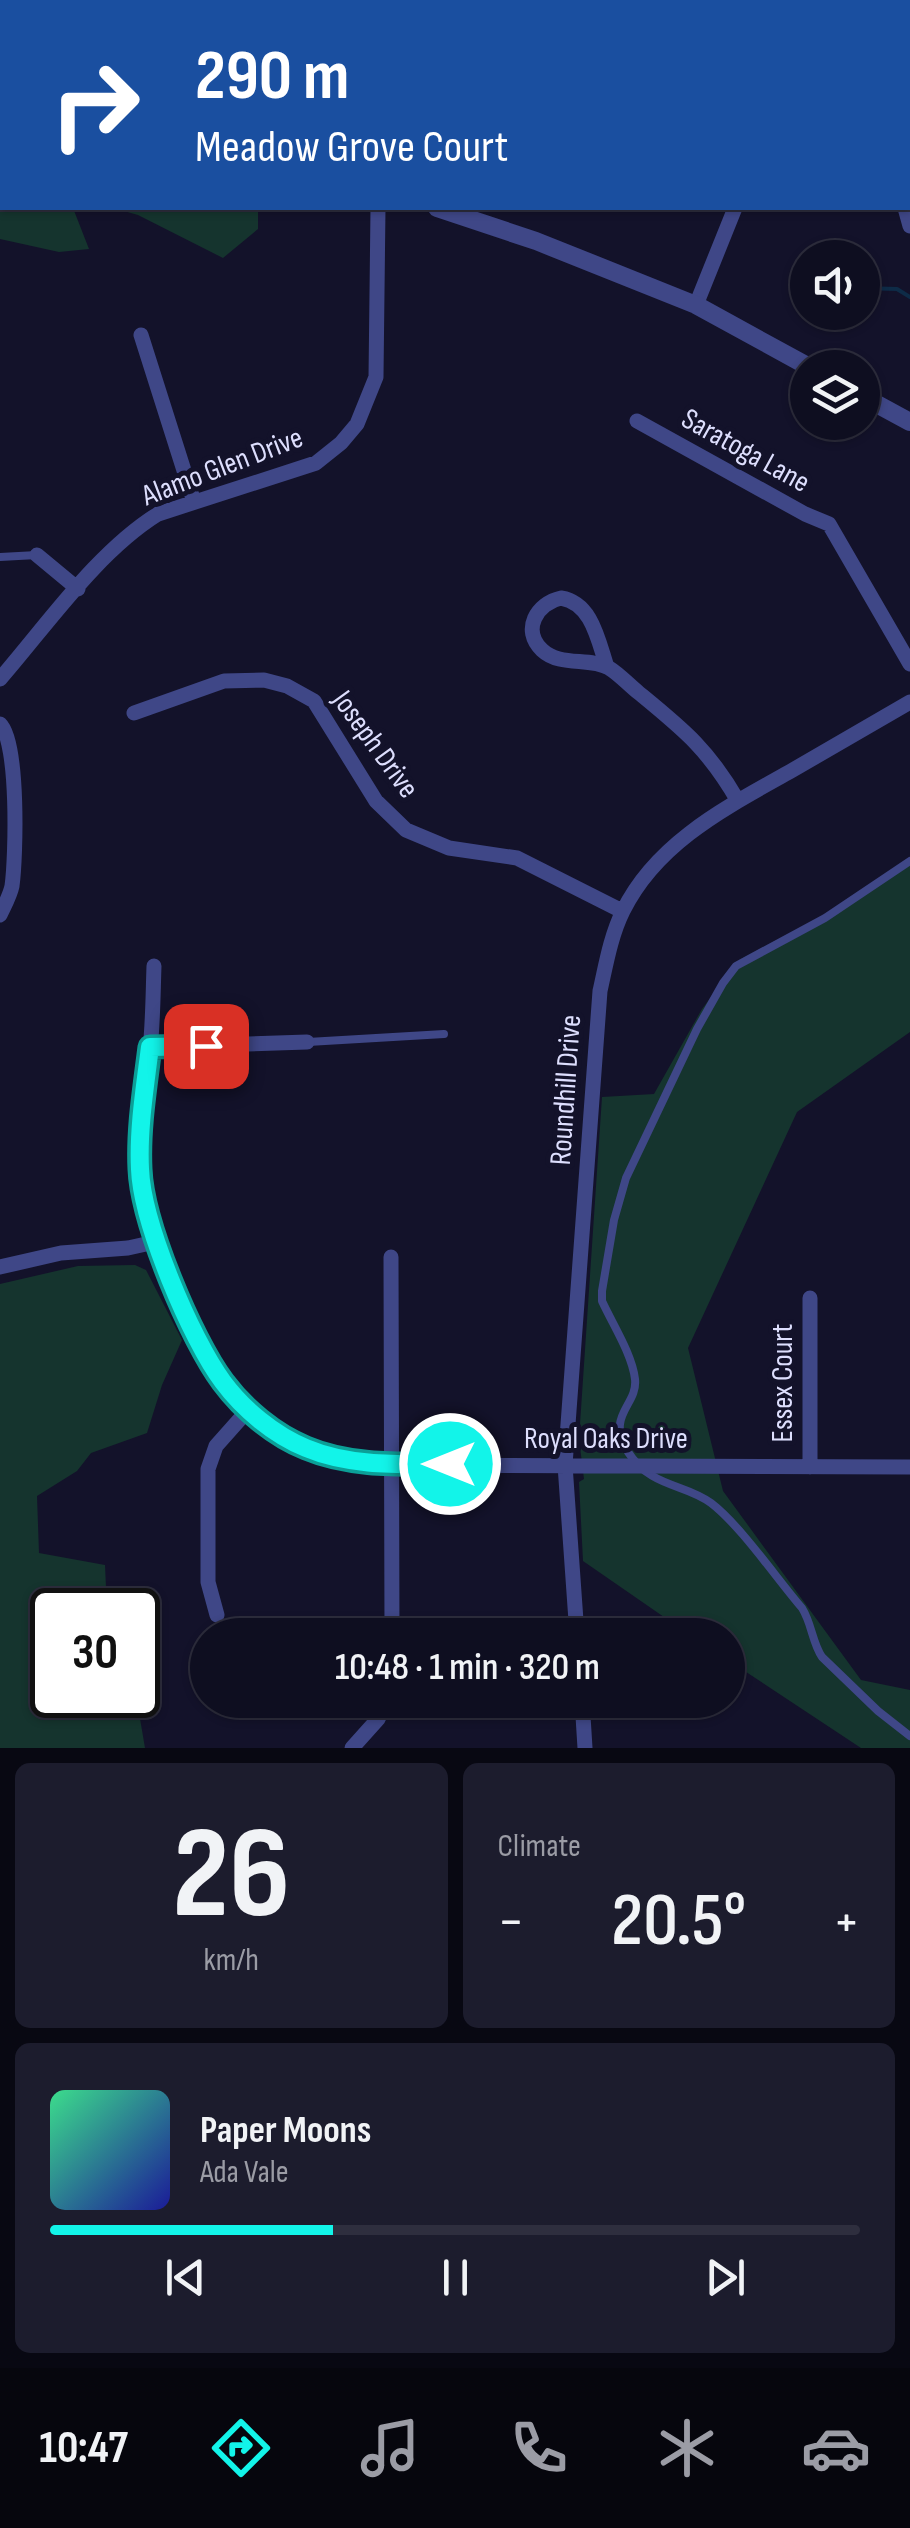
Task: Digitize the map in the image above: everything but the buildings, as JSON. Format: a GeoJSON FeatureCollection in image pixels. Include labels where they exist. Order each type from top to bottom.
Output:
{"type":"FeatureCollection","features":[{"type":"Feature","properties":{"kind":"street","name":"Alamo Glen Drive"},"geometry":{"type":"LineString","coordinates":[[0,680],[136,528],[158,514],[316,463],[342,443],[357,424],[376,377],[378,210]]}},
{"type":"Feature","properties":{"kind":"street"},"geometry":{"type":"LineString","coordinates":[[444,210],[536,241],[696,305],[790,356]]}},
{"type":"Feature","properties":{"kind":"street"},"geometry":{"type":"LineString","coordinates":[[696,305],[733,210]]}},
{"type":"Feature","properties":{"kind":"street"},"geometry":{"type":"LineString","coordinates":[[141,336],[194,502]]}},
{"type":"Feature","properties":{"kind":"street"},"geometry":{"type":"LineString","coordinates":[[880,406],[910,422]]}},
{"type":"Feature","properties":{"kind":"street","name":"Saratoga Lane"},"geometry":{"type":"LineString","coordinates":[[637,421],[829,524],[910,664]]}},
{"type":"Feature","properties":{"kind":"street"},"geometry":{"type":"LineString","coordinates":[[37,554],[78,589]]}},
{"type":"Feature","properties":{"kind":"street"},"geometry":{"type":"LineString","coordinates":[[607,667],[596,634],[581,607],[561,598],[540,608],[532,631],[545,653],[607,667],[705,750],[738,801]]}},
{"type":"Feature","properties":{"kind":"street","name":"Joseph Drive"},"geometry":{"type":"LineString","coordinates":[[134,714],[224,682],[264,680],[287,686],[314,701],[376,800],[406,830],[449,848],[517,858],[622,911]]}},
{"type":"Feature","properties":{"kind":"street","name":"Roundhill Drive"},"geometry":{"type":"LineString","coordinates":[[576,1618],[565,1465],[600,991],[622,911],[661,857],[684,836],[910,702]]}},
{"type":"Feature","properties":{"kind":"street"},"geometry":{"type":"LineString","coordinates":[[0,724],[5,728],[14,761],[12,889],[0,915]]}},
{"type":"Feature","properties":{"kind":"street","name":"Royal Oaks Drive"},"geometry":{"type":"LineString","coordinates":[[154,966],[140,1168],[155,1242],[211,1364],[248,1410],[306,1448],[352,1461],[910,1467]]}},
{"type":"Feature","properties":{"kind":"street"},"geometry":{"type":"LineString","coordinates":[[150,1047],[307,1042]]}},
{"type":"Feature","properties":{"kind":"street"},"geometry":{"type":"LineString","coordinates":[[0,1266],[62,1253],[155,1242]]}},
{"type":"Feature","properties":{"kind":"street"},"geometry":{"type":"LineString","coordinates":[[392,1257],[392,1618]]}},
{"type":"Feature","properties":{"kind":"street","name":"Essex Court"},"geometry":{"type":"LineString","coordinates":[[810,1298],[810,1467]]}},
{"type":"Feature","properties":{"kind":"street"},"geometry":{"type":"LineString","coordinates":[[218,1615],[208,1582],[208,1469],[216,1446],[248,1410]]}},
{"type":"Feature","properties":{"kind":"street"},"geometry":{"type":"LineString","coordinates":[[352,1748],[378,1718]]}},
{"type":"Feature","properties":{"kind":"street"},"geometry":{"type":"LineString","coordinates":[[583,1718],[585,1748]]}},
{"type":"Feature","properties":{"kind":"lane"},"geometry":{"type":"LineString","coordinates":[[0,557],[37,554]]}},
{"type":"Feature","properties":{"kind":"lane"},"geometry":{"type":"LineString","coordinates":[[910,862],[825,918],[736,966],[703,1018],[634,1157],[619,1198],[602,1291],[602,1301],[635,1378],[632,1395],[620,1416],[620,1430],[630,1454],[659,1482],[710,1502],[726,1518],[802,1608],[812,1624],[822,1657],[878,1712],[910,1736]]}},
{"type":"Feature","properties":{"kind":"lane"},"geometry":{"type":"LineString","coordinates":[[307,1042],[444,1034]]}},
{"type":"Feature","properties":{"kind":"green space"},"geometry":{"type":"Polygon","coordinates":[[[0,210],[74,210],[89,249],[59,252],[0,239],[0,210]]]}},
{"type":"Feature","properties":{"kind":"green space"},"geometry":{"type":"Polygon","coordinates":[[[120,210],[258,210],[258,229],[223,258],[138,215],[120,210]]]}},
{"type":"Feature","properties":{"kind":"green space"},"geometry":{"type":"Polygon","coordinates":[[[910,858],[910,1032],[797,1112],[688,1348],[723,1491],[861,1680],[910,1690],[910,1748],[861,1748],[745,1671],[745,1618],[665,1618],[583,1561],[579,1482],[584,1479],[579,1439],[602,1097],[654,1094],[702,1009],[739,960],[843,905],[910,858]]]}},
{"type":"Feature","properties":{"kind":"green space"},"geometry":{"type":"Polygon","coordinates":[[[135,1265],[146,1270],[182,1340],[147,1433],[91,1453],[77,1471],[37,1496],[39,1553],[105,1565],[106,1588],[30,1588],[30,1718],[140,1718],[145,1748],[0,1748],[0,1284],[78,1266],[135,1265]]]}},
{"type":"Feature","properties":{"kind":"waterway"},"geometry":{"type":"LineString","coordinates":[[880,289],[897,289],[910,297]]}},
{"type":"Feature","properties":{"kind":"route"},"geometry":{"type":"LineString","coordinates":[[206,1046],[150,1047],[140,1168],[155,1242],[211,1364],[248,1410],[306,1448],[352,1461],[450,1464]]}}]}
